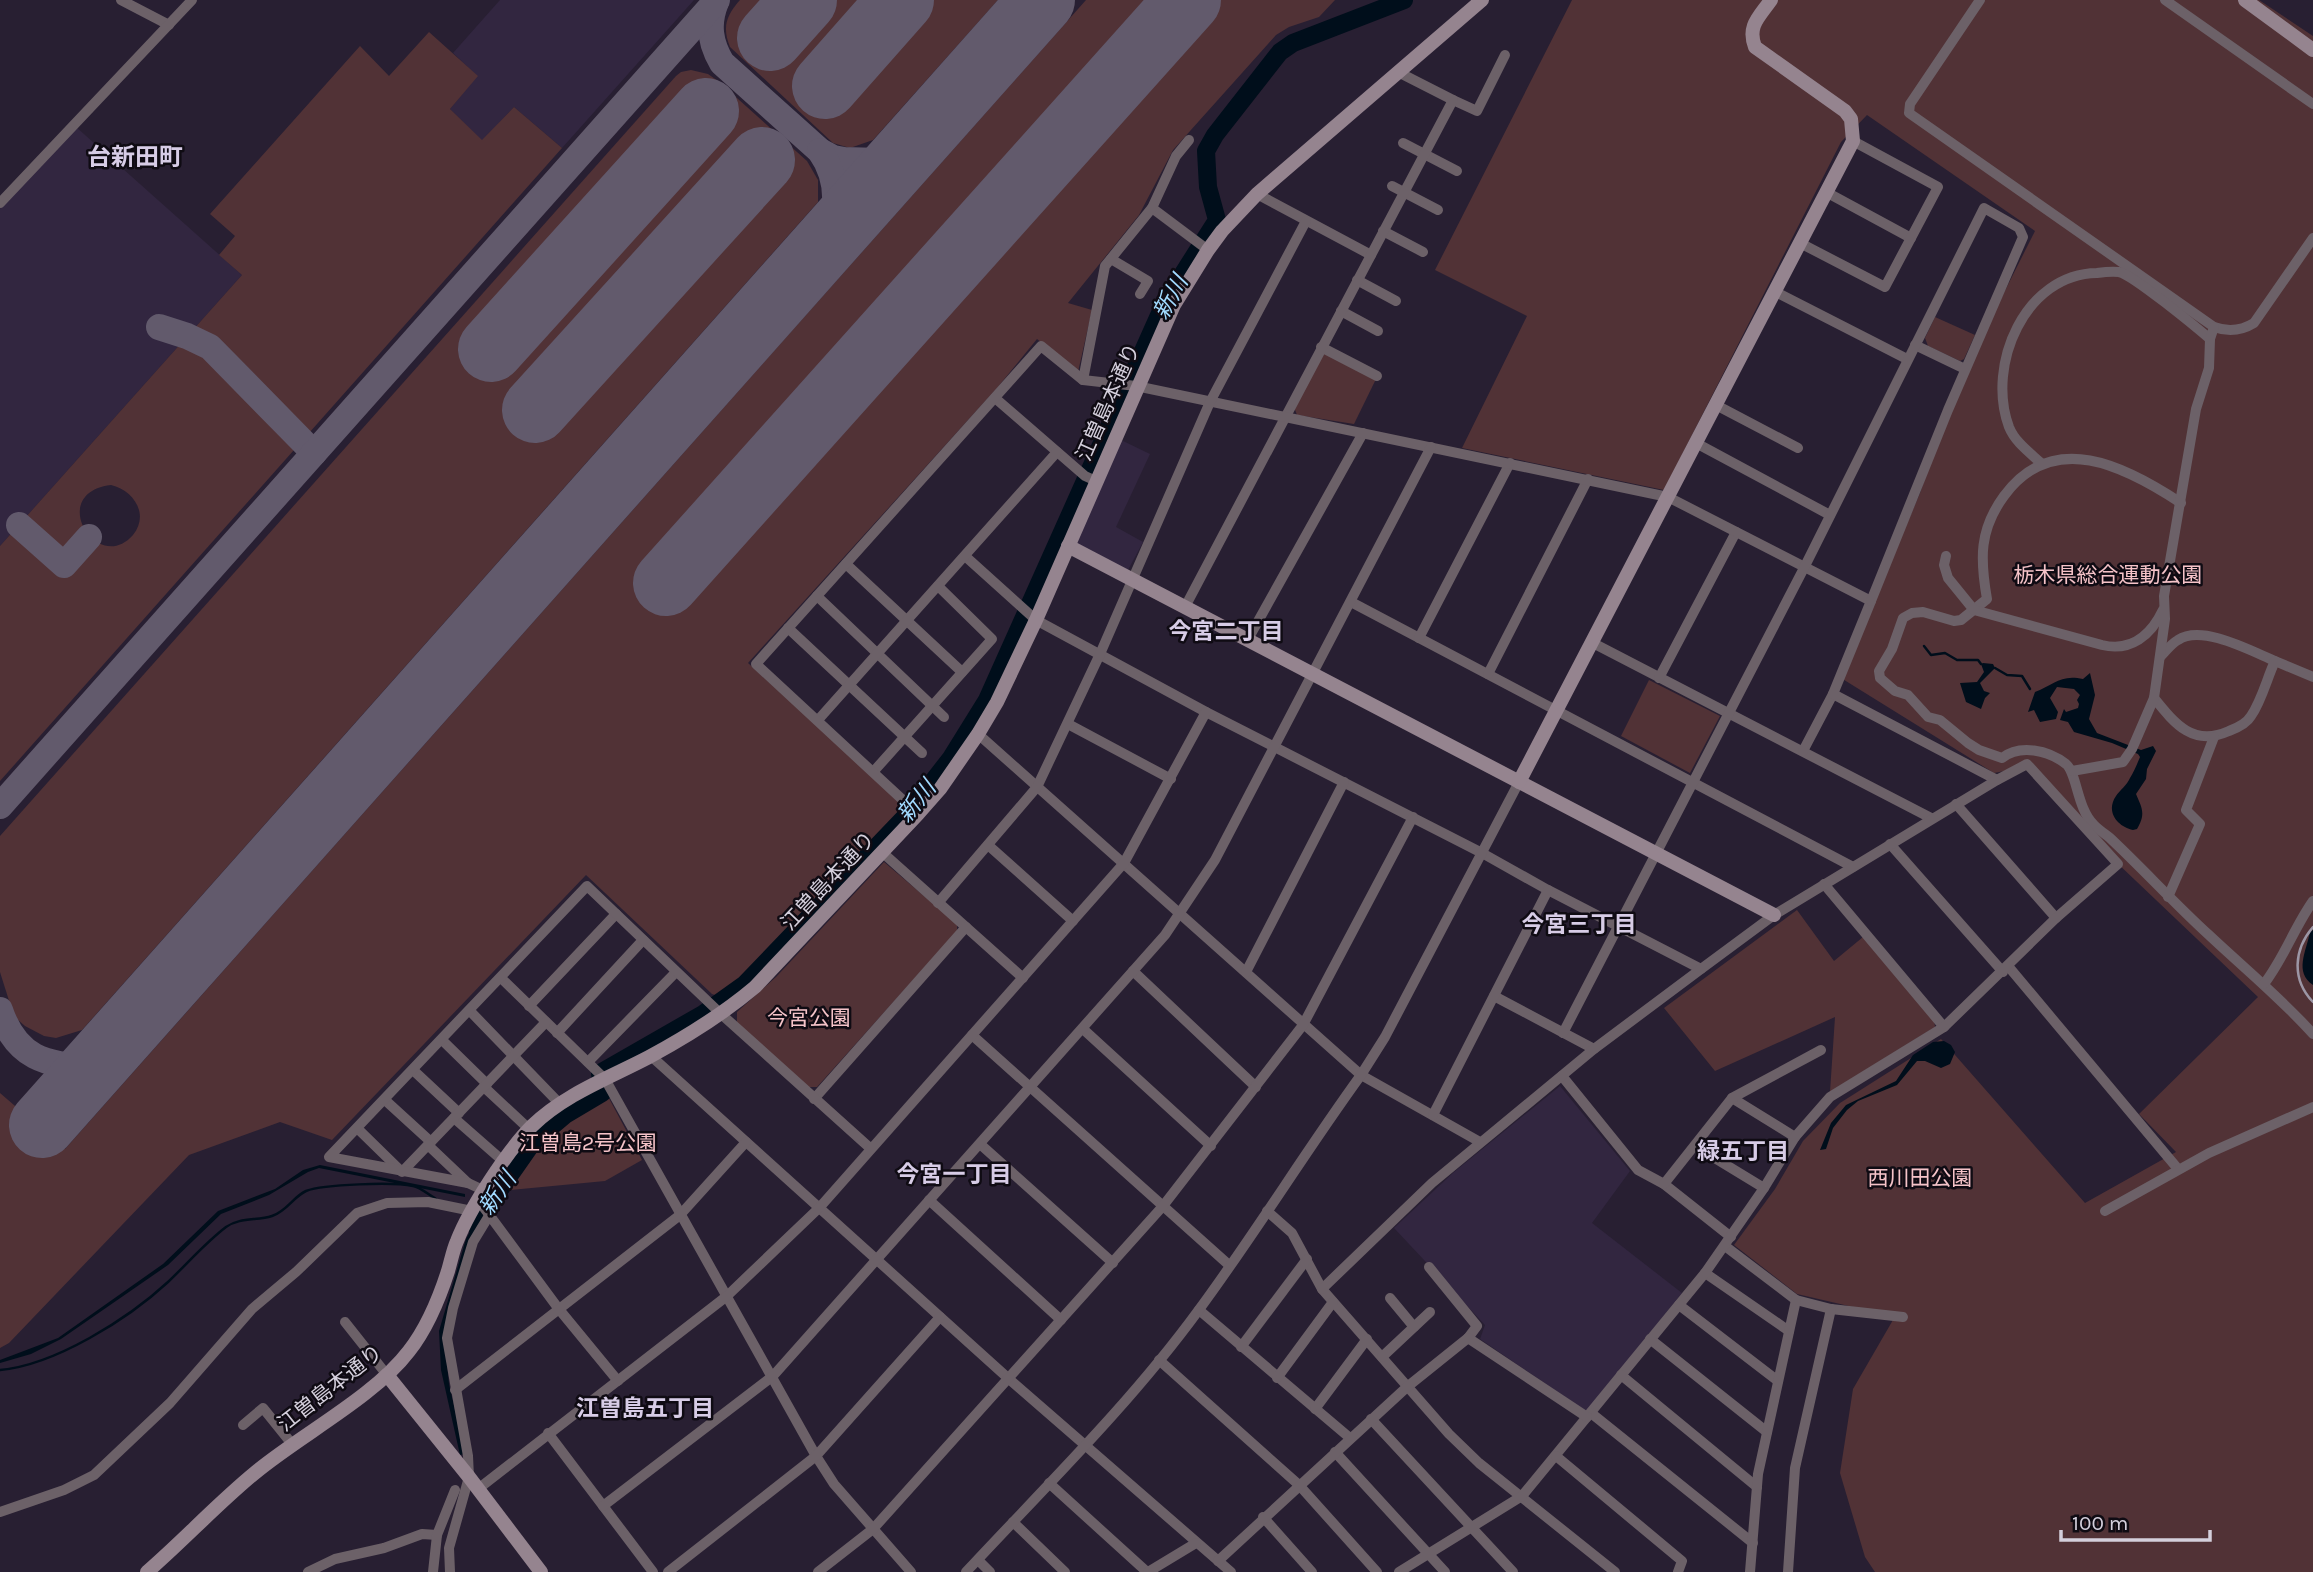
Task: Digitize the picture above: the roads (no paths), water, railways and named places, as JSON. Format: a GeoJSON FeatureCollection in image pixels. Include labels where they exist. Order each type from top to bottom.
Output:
{"type":"FeatureCollection","features":[{"type":"Feature","properties":{"kind":"street"},"geometry":{"type":"LineString","coordinates":[[121,0],[169,25]]}},
{"type":"Feature","properties":{"kind":"street"},"geometry":{"type":"LineString","coordinates":[[0,203],[192,0]]}},
{"type":"Feature","properties":{"kind":"street","name":"江曽島本通り"},"geometry":{"type":"LineString","coordinates":[[147,1572],[255,1473],[387,1375],[408,1353],[424,1329],[456,1243],[503,1161],[529,1129],[560,1104],[651,1056],[720,1013],[764,979],[918,814],[946,781],[997,702],[1036,620],[1136,386],[1174,305],[1208,250],[1257,194],[1482,0]]}},
{"type":"Feature","properties":{"kind":"street"},"geometry":{"type":"LineString","coordinates":[[966,1572],[1085,1445],[1199,1310],[1385,1037],[1853,141],[1851,119],[1845,111],[1755,47],[1751,36],[1754,23],[1771,0]]}},
{"type":"Feature","properties":{"kind":"street"},"geometry":{"type":"LineString","coordinates":[[1980,0],[1910,104],[1909,113],[2214,327],[2225,331],[2245,329],[2254,323],[2313,238]]}},
{"type":"Feature","properties":{"kind":"street"},"geometry":{"type":"LineString","coordinates":[[2165,0],[2313,104]]}},
{"type":"Feature","properties":{"kind":"street"},"geometry":{"type":"LineString","coordinates":[[2245,0],[2313,50]]}},
{"type":"Feature","properties":{"kind":"street"},"geometry":{"type":"LineString","coordinates":[[1398,72],[1477,111],[1505,55]]}},
{"type":"Feature","properties":{"kind":"street"},"geometry":{"type":"LineString","coordinates":[[1185,607],[1453,100]]}},
{"type":"Feature","properties":{"kind":"street"},"geometry":{"type":"LineString","coordinates":[[1083,380],[1105,266],[1152,208],[1176,156],[1189,140]]}},
{"type":"Feature","properties":{"kind":"street"},"geometry":{"type":"LineString","coordinates":[[1800,243],[1885,287],[1938,187],[1853,141]]}},
{"type":"Feature","properties":{"kind":"street"},"geometry":{"type":"LineString","coordinates":[[1403,143],[1457,172]]}},
{"type":"Feature","properties":{"kind":"street"},"geometry":{"type":"LineString","coordinates":[[1392,186],[1438,210]]}},
{"type":"Feature","properties":{"kind":"street"},"geometry":{"type":"LineString","coordinates":[[1826,192],[1911,238]]}},
{"type":"Feature","properties":{"kind":"street"},"geometry":{"type":"LineString","coordinates":[[1257,194],[1371,255]]}},
{"type":"Feature","properties":{"kind":"street"},"geometry":{"type":"LineString","coordinates":[[1152,208],[1208,250]]}},
{"type":"Feature","properties":{"kind":"street"},"geometry":{"type":"LineString","coordinates":[[1563,1033],[1804,568],[1984,208],[2019,228],[2022,237],[1965,369],[1833,694],[1803,751]]}},
{"type":"Feature","properties":{"kind":"street"},"geometry":{"type":"LineString","coordinates":[[938,902],[1037,787],[1100,654],[1210,402],[1306,221]]}},
{"type":"Feature","properties":{"kind":"street"},"geometry":{"type":"LineString","coordinates":[[1383,230],[1423,252]]}},
{"type":"Feature","properties":{"kind":"street"},"geometry":{"type":"LineString","coordinates":[[1111,259],[1148,281],[1140,294]]}},
{"type":"Feature","properties":{"kind":"street"},"geometry":{"type":"LineString","coordinates":[[2041,463],[2021,445],[2010,428],[2002,377],[2006,357],[2023,318],[2042,293],[2064,279],[2085,273],[2120,272],[2210,339]]}},
{"type":"Feature","properties":{"kind":"street"},"geometry":{"type":"LineString","coordinates":[[1357,280],[1395,301]]}},
{"type":"Feature","properties":{"kind":"street"},"geometry":{"type":"LineString","coordinates":[[1774,291],[1907,359]]}},
{"type":"Feature","properties":{"kind":"street"},"geometry":{"type":"LineString","coordinates":[[1341,311],[1378,331]]}},
{"type":"Feature","properties":{"kind":"street"},"geometry":{"type":"LineString","coordinates":[[2072,771],[2123,762],[2132,749],[2154,698],[2180,503],[2196,409],[2209,368],[2210,339],[2214,327]]}},
{"type":"Feature","properties":{"kind":"street"},"geometry":{"type":"LineString","coordinates":[[1914,345],[1965,369]]}},
{"type":"Feature","properties":{"kind":"street"},"geometry":{"type":"LineString","coordinates":[[918,814],[756,664],[1041,346],[1083,380],[1136,386],[1668,497],[1871,601]]}},
{"type":"Feature","properties":{"kind":"street"},"geometry":{"type":"LineString","coordinates":[[1321,347],[1377,376]]}},
{"type":"Feature","properties":{"kind":"street"},"geometry":{"type":"LineString","coordinates":[[995,398],[1085,476],[1096,481]]}},
{"type":"Feature","properties":{"kind":"street"},"geometry":{"type":"LineString","coordinates":[[1716,405],[1798,447]]}},
{"type":"Feature","properties":{"kind":"street"},"geometry":{"type":"LineString","coordinates":[[1247,641],[1363,433]]}},
{"type":"Feature","properties":{"kind":"street"},"geometry":{"type":"LineString","coordinates":[[1696,443],[1830,515]]}},
{"type":"Feature","properties":{"kind":"street"},"geometry":{"type":"LineString","coordinates":[[603,1506],[773,1376],[1180,915],[1215,860],[1431,447]]}},
{"type":"Feature","properties":{"kind":"street"},"geometry":{"type":"LineString","coordinates":[[818,720],[1057,452]]}},
{"type":"Feature","properties":{"kind":"street"},"geometry":{"type":"LineString","coordinates":[[2180,503],[2140,477],[2119,468],[2091,460],[2041,463],[2014,483],[1987,524],[1982,545],[1982,571],[1987,599],[1957,621],[1923,612],[1907,615],[1903,618],[1892,649],[1879,671],[1880,678],[1895,691],[1910,697],[1928,717],[1940,720],[1979,750],[2002,758],[2010,752],[2032,750],[2059,760],[2072,771],[2075,791],[2093,825],[2109,837],[2168,897],[2313,1034]]}},
{"type":"Feature","properties":{"kind":"street"},"geometry":{"type":"LineString","coordinates":[[1419,638],[1510,463]]}},
{"type":"Feature","properties":{"kind":"street"},"geometry":{"type":"LineString","coordinates":[[1488,674],[1588,479]]}},
{"type":"Feature","properties":{"kind":"street"},"geometry":{"type":"LineString","coordinates":[[1659,678],[1736,532]]}},
{"type":"Feature","properties":{"kind":"street"},"geometry":{"type":"LineString","coordinates":[[1068,546],[1774,915]]}},
{"type":"Feature","properties":{"kind":"street"},"geometry":{"type":"LineString","coordinates":[[965,556],[1036,620],[1206,712],[1413,817],[1700,969]]}},
{"type":"Feature","properties":{"kind":"street"},"geometry":{"type":"LineString","coordinates":[[1946,556],[1944,565],[1948,578],[1974,610],[2116,648],[2141,639],[2164,614]]}},
{"type":"Feature","properties":{"kind":"street"},"geometry":{"type":"LineString","coordinates":[[846,564],[962,672]]}},
{"type":"Feature","properties":{"kind":"street"},"geometry":{"type":"LineString","coordinates":[[874,771],[992,639],[938,586]]}},
{"type":"Feature","properties":{"kind":"street"},"geometry":{"type":"LineString","coordinates":[[817,596],[944,718]]}},
{"type":"Feature","properties":{"kind":"street"},"geometry":{"type":"LineString","coordinates":[[1350,602],[1853,867]]}},
{"type":"Feature","properties":{"kind":"street"},"geometry":{"type":"LineString","coordinates":[[2164,614],[2174,630],[2187,636],[2220,639],[2313,677]]}},
{"type":"Feature","properties":{"kind":"street"},"geometry":{"type":"LineString","coordinates":[[788,628],[922,753]]}},
{"type":"Feature","properties":{"kind":"street"},"geometry":{"type":"LineString","coordinates":[[2161,656],[2179,639],[2187,636]]}},
{"type":"Feature","properties":{"kind":"street"},"geometry":{"type":"LineString","coordinates":[[1591,642],[1931,818]]}},
{"type":"Feature","properties":{"kind":"street"},"geometry":{"type":"LineString","coordinates":[[2154,698],[2179,727],[2205,738],[2214,737],[2236,729],[2251,717],[2275,661]]}},
{"type":"Feature","properties":{"kind":"street"},"geometry":{"type":"LineString","coordinates":[[1833,694],[1997,780]]}},
{"type":"Feature","properties":{"kind":"street"},"geometry":{"type":"LineString","coordinates":[[474,1483],[548,1433],[727,1296],[820,1207],[1124,863],[1206,712]]}},
{"type":"Feature","properties":{"kind":"street"},"geometry":{"type":"LineString","coordinates":[[1068,723],[1171,779]]}},
{"type":"Feature","properties":{"kind":"street"},"geometry":{"type":"LineString","coordinates":[[978,734],[1361,1075],[1480,1142]]}},
{"type":"Feature","properties":{"kind":"street"},"geometry":{"type":"LineString","coordinates":[[2168,897],[2200,824],[2186,810],[2214,737]]}},
{"type":"Feature","properties":{"kind":"street"},"geometry":{"type":"LineString","coordinates":[[1322,1289],[1432,1183],[1480,1142],[1594,1049],[1700,969],[1774,915],[1997,780],[2027,764],[2118,864],[2056,918],[1944,1027],[1830,1097],[1795,1137],[1725,1246],[1522,1496],[1399,1572]]}},
{"type":"Feature","properties":{"kind":"street"},"geometry":{"type":"LineString","coordinates":[[1246,972],[1344,782]]}},
{"type":"Feature","properties":{"kind":"street"},"geometry":{"type":"LineString","coordinates":[[1956,804],[2056,918]]}},
{"type":"Feature","properties":{"kind":"street"},"geometry":{"type":"LineString","coordinates":[[818,1572],[873,1530],[1113,1263],[1211,1146],[1303,1025],[1413,817]]}},
{"type":"Feature","properties":{"kind":"street"},"geometry":{"type":"LineString","coordinates":[[1890,844],[2006,969],[2178,1169]]}},
{"type":"Feature","properties":{"kind":"street"},"geometry":{"type":"LineString","coordinates":[[988,845],[1073,921]]}},
{"type":"Feature","properties":{"kind":"street"},"geometry":{"type":"LineString","coordinates":[[883,853],[1023,978]]}},
{"type":"Feature","properties":{"kind":"street"},"geometry":{"type":"LineString","coordinates":[[1824,884],[1944,1027]]}},
{"type":"Feature","properties":{"kind":"street"},"geometry":{"type":"LineString","coordinates":[[468,1184],[329,1157],[587,886],[720,1013],[870,1148]]}},
{"type":"Feature","properties":{"kind":"street"},"geometry":{"type":"LineString","coordinates":[[1433,1115],[1548,890]]}},
{"type":"Feature","properties":{"kind":"street"},"geometry":{"type":"LineString","coordinates":[[2264,985],[2277,967],[2300,919],[2313,901]]}},
{"type":"Feature","properties":{"kind":"street"},"geometry":{"type":"LineString","coordinates":[[529,1006],[616,914]]}},
{"type":"Feature","properties":{"kind":"street"},"geometry":{"type":"LineString","coordinates":[[814,1099],[966,927]]}},
{"type":"Feature","properties":{"kind":"street"},"geometry":{"type":"LineString","coordinates":[[557,1033],[643,940]]}},
{"type":"Feature","properties":{"kind":"street"},"geometry":{"type":"LineString","coordinates":[[1133,971],[1256,1087]]}},
{"type":"Feature","properties":{"kind":"street"},"geometry":{"type":"LineString","coordinates":[[588,1062],[676,972]]}},
{"type":"Feature","properties":{"kind":"street"},"geometry":{"type":"LineString","coordinates":[[501,978],[605,1079],[816,1456],[834,1483],[911,1572]]}},
{"type":"Feature","properties":{"kind":"street"},"geometry":{"type":"LineString","coordinates":[[1494,996],[1594,1049]]}},
{"type":"Feature","properties":{"kind":"street"},"geometry":{"type":"LineString","coordinates":[[470,1011],[560,1104]]}},
{"type":"Feature","properties":{"kind":"street"},"geometry":{"type":"LineString","coordinates":[[402,1172],[546,1022]]}},
{"type":"Feature","properties":{"kind":"street"},"geometry":{"type":"LineString","coordinates":[[1083,1028],[1211,1146]]}},
{"type":"Feature","properties":{"kind":"street"},"geometry":{"type":"LineString","coordinates":[[972,1035],[1229,1265]]}},
{"type":"Feature","properties":{"kind":"street"},"geometry":{"type":"LineString","coordinates":[[442,1040],[529,1129]]}},
{"type":"Feature","properties":{"kind":"street"},"geometry":{"type":"LineString","coordinates":[[1664,1184],[1732,1098],[1821,1050]]}},
{"type":"Feature","properties":{"kind":"street"},"geometry":{"type":"LineString","coordinates":[[651,1056],[940,1317],[1230,1572]]}},
{"type":"Feature","properties":{"kind":"street"},"geometry":{"type":"LineString","coordinates":[[413,1070],[503,1161]]}},
{"type":"Feature","properties":{"kind":"street"},"geometry":{"type":"LineString","coordinates":[[1562,1076],[1638,1170],[1664,1184],[1731,1237]]}},
{"type":"Feature","properties":{"kind":"street"},"geometry":{"type":"LineString","coordinates":[[1732,1098],[1795,1137]]}},
{"type":"Feature","properties":{"kind":"street"},"geometry":{"type":"LineString","coordinates":[[385,1100],[468,1184],[558,1308],[618,1381]]}},
{"type":"Feature","properties":{"kind":"street"},"geometry":{"type":"LineString","coordinates":[[2105,1210],[2178,1169],[2266,1126],[2313,1107]]}},
{"type":"Feature","properties":{"kind":"street"},"geometry":{"type":"LineString","coordinates":[[358,1129],[402,1172]]}},
{"type":"Feature","properties":{"kind":"street"},"geometry":{"type":"LineString","coordinates":[[455,1390],[680,1215],[746,1142]]}},
{"type":"Feature","properties":{"kind":"street"},"geometry":{"type":"LineString","coordinates":[[980,1144],[1113,1263]]}},
{"type":"Feature","properties":{"kind":"street"},"geometry":{"type":"LineString","coordinates":[[1695,1146],[1764,1188]]}},
{"type":"Feature","properties":{"kind":"street"},"geometry":{"type":"LineString","coordinates":[[929,1200],[1061,1320]]}},
{"type":"Feature","properties":{"kind":"street"},"geometry":{"type":"LineString","coordinates":[[0,1512],[64,1490],[94,1475],[170,1403],[252,1309],[296,1272],[357,1213],[387,1203],[479,1201]]}},
{"type":"Feature","properties":{"kind":"street"},"geometry":{"type":"LineString","coordinates":[[1267,1211],[1292,1233],[1322,1289],[1449,1434],[1479,1463],[1615,1572]]}},
{"type":"Feature","properties":{"kind":"street"},"geometry":{"type":"LineString","coordinates":[[450,1572],[449,1548],[474,1483],[447,1338],[473,1242],[490,1214]]}},
{"type":"Feature","properties":{"kind":"street"},"geometry":{"type":"LineString","coordinates":[[1725,1246],[1796,1300],[1831,1309],[1903,1317]]}},
{"type":"Feature","properties":{"kind":"street"},"geometry":{"type":"LineString","coordinates":[[1241,1347],[1307,1259]]}},
{"type":"Feature","properties":{"kind":"street"},"geometry":{"type":"LineString","coordinates":[[1218,1561],[1371,1419],[1468,1338],[1477,1325],[1429,1267]]}},
{"type":"Feature","properties":{"kind":"street"},"geometry":{"type":"LineString","coordinates":[[1704,1273],[1789,1331]]}},
{"type":"Feature","properties":{"kind":"street"},"geometry":{"type":"LineString","coordinates":[[1390,1298],[1414,1327]]}},
{"type":"Feature","properties":{"kind":"street"},"geometry":{"type":"LineString","coordinates":[[1750,1572],[1757,1487],[1796,1300]]}},
{"type":"Feature","properties":{"kind":"street"},"geometry":{"type":"LineString","coordinates":[[1278,1378],[1333,1302]]}},
{"type":"Feature","properties":{"kind":"street"},"geometry":{"type":"LineString","coordinates":[[1679,1305],[1778,1381]]}},
{"type":"Feature","properties":{"kind":"street"},"geometry":{"type":"LineString","coordinates":[[1788,1572],[1795,1468],[1831,1309]]}},
{"type":"Feature","properties":{"kind":"street"},"geometry":{"type":"LineString","coordinates":[[1199,1310],[1350,1438]]}},
{"type":"Feature","properties":{"kind":"street"},"geometry":{"type":"LineString","coordinates":[[1382,1357],[1430,1312]]}},
{"type":"Feature","properties":{"kind":"street"},"geometry":{"type":"LineString","coordinates":[[668,1572],[816,1456],[940,1317]]}},
{"type":"Feature","properties":{"kind":"street"},"geometry":{"type":"LineString","coordinates":[[345,1322],[474,1483],[541,1572]]}},
{"type":"Feature","properties":{"kind":"street"},"geometry":{"type":"LineString","coordinates":[[1468,1338],[1589,1415],[1753,1543]]}},
{"type":"Feature","properties":{"kind":"street"},"geometry":{"type":"LineString","coordinates":[[1315,1409],[1367,1339]]}},
{"type":"Feature","properties":{"kind":"street"},"geometry":{"type":"LineString","coordinates":[[1650,1339],[1767,1432]]}},
{"type":"Feature","properties":{"kind":"street"},"geometry":{"type":"LineString","coordinates":[[1159,1360],[1299,1485],[1377,1572]]}},
{"type":"Feature","properties":{"kind":"street"},"geometry":{"type":"LineString","coordinates":[[1621,1375],[1757,1487]]}},
{"type":"Feature","properties":{"kind":"street"},"geometry":{"type":"LineString","coordinates":[[243,1425],[262,1408],[292,1444]]}},
{"type":"Feature","properties":{"kind":"street"},"geometry":{"type":"LineString","coordinates":[[1371,1419],[1513,1572]]}},
{"type":"Feature","properties":{"kind":"street"},"geometry":{"type":"LineString","coordinates":[[548,1433],[653,1572]]}},
{"type":"Feature","properties":{"kind":"street"},"geometry":{"type":"LineString","coordinates":[[1335,1452],[1445,1572]]}},
{"type":"Feature","properties":{"kind":"street"},"geometry":{"type":"LineString","coordinates":[[1556,1456],[1682,1561],[1678,1572]]}},
{"type":"Feature","properties":{"kind":"street"},"geometry":{"type":"LineString","coordinates":[[1049,1483],[1148,1572],[1163,1568],[1196,1543]]}},
{"type":"Feature","properties":{"kind":"street"},"geometry":{"type":"LineString","coordinates":[[433,1572],[436,1535],[455,1490]]}},
{"type":"Feature","properties":{"kind":"street"},"geometry":{"type":"LineString","coordinates":[[1264,1517],[1312,1572]]}},
{"type":"Feature","properties":{"kind":"street"},"geometry":{"type":"LineString","coordinates":[[1013,1522],[1065,1572]]}},
{"type":"Feature","properties":{"kind":"street"},"geometry":{"type":"LineString","coordinates":[[308,1572],[335,1559],[384,1548],[422,1535],[436,1535]]}},
{"type":"Feature","properties":{"kind":"street"},"geometry":{"type":"LineString","coordinates":[[978,1560],[989,1572]]}},
{"type":"Feature","properties":{"kind":"water"},"geometry":{"type":"Polygon","coordinates":[[[1983,663],[1993,664],[1995,668],[1980,683],[1984,691],[1990,693],[1981,709],[1966,702],[1960,683],[1977,682],[1984,672],[1983,663]]]}},
{"type":"Feature","properties":{"kind":"water"},"geometry":{"type":"Polygon","coordinates":[[[2090,673],[2095,695],[2089,719],[2097,733],[2141,750],[2153,746],[2156,751],[2147,769],[2146,779],[2136,794],[2142,811],[2137,829],[2122,826],[2115,818],[2112,808],[2116,796],[2134,771],[2140,757],[2138,754],[2074,732],[2068,722],[2060,720],[2064,709],[2066,712],[2078,708],[2077,700],[2080,695],[2074,689],[2057,687],[2050,698],[2058,712],[2056,719],[2040,722],[2034,710],[2028,712],[2035,692],[2063,679],[2083,679],[2090,673]]]}},
{"type":"Feature","properties":{"kind":"water"},"geometry":{"type":"Polygon","coordinates":[[[2313,930],[2313,985],[2307,980],[2303,968],[2304,954],[2310,932],[2313,930]]]}},
{"type":"Feature","properties":{"kind":"water"},"geometry":{"type":"Polygon","coordinates":[[[1944,1041],[1951,1045],[1955,1052],[1950,1064],[1941,1068],[1925,1061],[1917,1061],[1897,1085],[1858,1101],[1847,1110],[1833,1128],[1826,1149],[1820,1150],[1831,1123],[1846,1105],[1896,1081],[1913,1055],[1933,1042],[1944,1041]]]}},
{"type":"Feature","properties":{"kind":"water"},"geometry":{"type":"Polygon","coordinates":[[[581,1100],[584,1105],[544,1134],[523,1157],[494,1197],[491,1195],[529,1142],[552,1120],[581,1100]]]}},
{"type":"Feature","properties":{"kind":"water"},"geometry":{"type":"Polygon","coordinates":[[[320,1165],[465,1194],[465,1197],[319,1168],[269,1195],[221,1214],[168,1265],[61,1339],[31,1354],[0,1363],[0,1360],[58,1338],[163,1264],[218,1211],[275,1189],[303,1170],[320,1165]]]}},
{"type":"Feature","properties":{"kind":"water"},"geometry":{"type":"Polygon","coordinates":[[[475,1222],[479,1224],[446,1354],[449,1384],[465,1454],[460,1455],[441,1370],[439,1331],[466,1239],[475,1222]]]}},
{"type":"Feature","properties":{"kind":"waterway","name":"新川"},"geometry":{"type":"LineString","coordinates":[[475,1225],[533,1142],[565,1115],[602,1093],[600,1073],[703,1014],[745,984],[905,817],[951,758],[987,700],[1165,302],[1217,220],[1208,187],[1206,151],[1215,135],[1280,52],[1293,43],[1404,0]]}},
{"type":"Feature","properties":{"kind":"waterway"},"geometry":{"type":"LineString","coordinates":[[1924,646],[1931,655],[1945,653],[1957,660],[1978,660],[1981,664]]}},
{"type":"Feature","properties":{"kind":"waterway"},"geometry":{"type":"LineString","coordinates":[[1995,668],[2007,675],[2022,676],[2030,689]]}},
{"type":"Feature","properties":{"kind":"waterway"},"geometry":{"type":"LineString","coordinates":[[0,1370],[44,1359],[90,1338],[152,1296],[226,1227],[237,1222],[277,1214],[306,1191],[343,1185],[404,1185],[419,1188],[436,1199]]}},
{"type":"Feature","properties":{"kind":"railway"},"geometry":{"type":"LineString","coordinates":[[2313,927],[2302,945],[2298,964],[2301,984],[2313,1002]]}},
{"type":"Feature","properties":{"kind":"district","name":"台新田町"},"geometry":{"type":"Point","coordinates":[135,157]}},
{"type":"Feature","properties":{"kind":"district","name":"今宮二丁目"},"geometry":{"type":"Point","coordinates":[1226,631]}},
{"type":"Feature","properties":{"kind":"district","name":"今宮三丁目"},"geometry":{"type":"Point","coordinates":[1579,924]}},
{"type":"Feature","properties":{"kind":"district","name":"緑五丁目"},"geometry":{"type":"Point","coordinates":[1743,1151]}},
{"type":"Feature","properties":{"kind":"district","name":"今宮一丁目"},"geometry":{"type":"Point","coordinates":[954,1174]}},
{"type":"Feature","properties":{"kind":"district","name":"江曽島五丁目"},"geometry":{"type":"Point","coordinates":[645,1408]}},
{"type":"Feature","properties":{"kind":"park label","name":"栃木県総合運動公園"},"geometry":{"type":"Point","coordinates":[2108,575]}},
{"type":"Feature","properties":{"kind":"park label","name":"今宮公園"},"geometry":{"type":"Point","coordinates":[809,1018]}},
{"type":"Feature","properties":{"kind":"park label","name":"江曽島2号公園"},"geometry":{"type":"Point","coordinates":[588,1143]}},
{"type":"Feature","properties":{"kind":"park label","name":"西川田公園"},"geometry":{"type":"Point","coordinates":[1920,1178]}}]}
